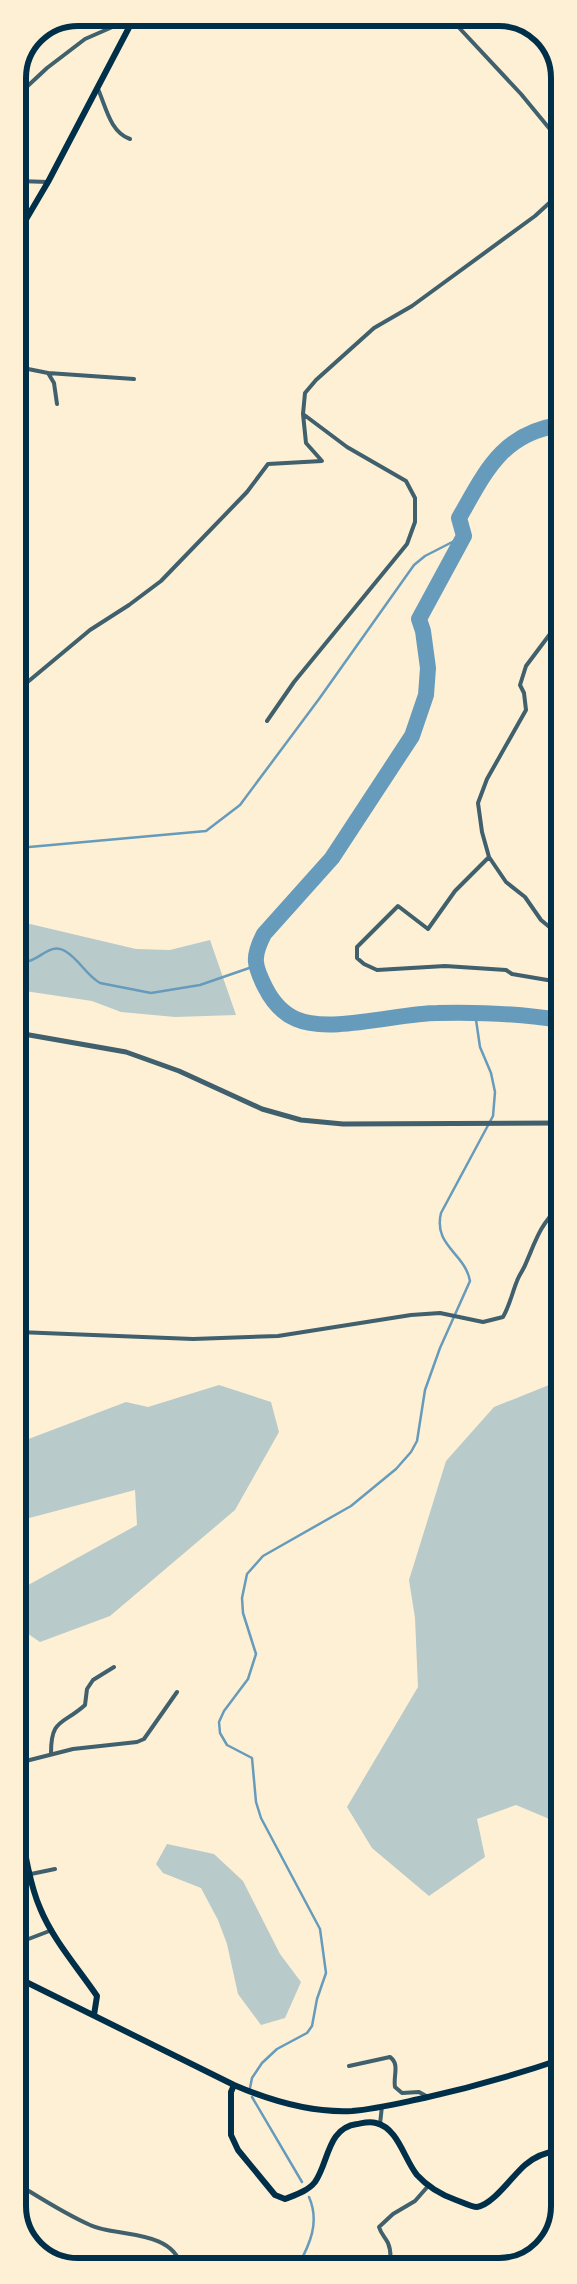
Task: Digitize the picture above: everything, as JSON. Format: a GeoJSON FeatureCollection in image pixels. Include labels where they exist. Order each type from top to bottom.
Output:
{"type":"FeatureCollection","features":[{"type":"Feature","properties":{"kind":"main road"},"geometry":{"type":"LineString","coordinates":[[26,220],[98,89],[129,26]]}},
{"type":"Feature","properties":{"kind":"main road"},"geometry":{"type":"LineString","coordinates":[[26,1863],[40,1907],[52,1930],[97,1996],[94,2015]]}},
{"type":"Feature","properties":{"kind":"main road"},"geometry":{"type":"LineString","coordinates":[[26,1982],[234,2085],[264,2098],[302,2107],[352,2111],[382,2106],[428,2097],[551,2062]]}},
{"type":"Feature","properties":{"kind":"main road"},"geometry":{"type":"LineString","coordinates":[[234,2085],[231,2092],[231,2136],[238,2150],[275,2195],[285,2199],[308,2188],[315,2182],[332,2141],[340,2130],[352,2124],[371,2122],[380,2124],[392,2133],[417,2175],[429,2186],[475,2207],[486,2204],[526,2164],[545,2152],[551,2151]]}},
{"type":"Feature","properties":{"kind":"street"},"geometry":{"type":"LineString","coordinates":[[26,88],[47,68],[85,39],[115,26]]}},
{"type":"Feature","properties":{"kind":"street"},"geometry":{"type":"LineString","coordinates":[[457,26],[521,94],[551,130]]}},
{"type":"Feature","properties":{"kind":"street"},"geometry":{"type":"LineString","coordinates":[[98,89],[114,127],[120,136],[130,139]]}},
{"type":"Feature","properties":{"kind":"street"},"geometry":{"type":"LineString","coordinates":[[26,181],[48,182]]}},
{"type":"Feature","properties":{"kind":"street"},"geometry":{"type":"LineString","coordinates":[[26,683],[90,630],[129,605],[161,581],[247,492],[268,464],[322,461],[306,443],[303,414],[305,393],[316,380],[367,334],[412,306],[535,216],[551,201]]}},
{"type":"Feature","properties":{"kind":"street"},"geometry":{"type":"LineString","coordinates":[[26,369],[48,373],[134,379]]}},
{"type":"Feature","properties":{"kind":"street"},"geometry":{"type":"LineString","coordinates":[[48,373],[54,383],[57,404]]}},
{"type":"Feature","properties":{"kind":"street"},"geometry":{"type":"LineString","coordinates":[[267,721],[294,682],[406,544],[416,522],[415,498],[406,481],[347,447],[303,414]]}},
{"type":"Feature","properties":{"kind":"street"},"geometry":{"type":"LineString","coordinates":[[551,633],[526,666],[520,685],[524,693],[526,710],[487,779],[478,803],[482,832],[489,857],[506,882],[525,897],[541,920],[551,928]]}},
{"type":"Feature","properties":{"kind":"street"},"geometry":{"type":"LineString","coordinates":[[489,857],[455,891],[428,929],[398,906],[357,947],[357,958],[364,964],[377,970],[445,966],[506,970],[512,974],[551,981]]}},
{"type":"Feature","properties":{"kind":"street"},"geometry":{"type":"LineString","coordinates":[[26,1034],[126,1052],[179,1070],[249,1103],[289,1118],[326,1123],[551,1123]]}},
{"type":"Feature","properties":{"kind":"street"},"geometry":{"type":"LineString","coordinates":[[26,1332],[193,1339],[278,1336],[440,1312],[483,1322],[503,1317],[511,1302],[516,1282],[526,1264],[536,1237],[546,1219],[551,1214]]}},
{"type":"Feature","properties":{"kind":"street"},"geometry":{"type":"LineString","coordinates":[[51,1754],[51,1736],[54,1728],[85,1705],[87,1689],[93,1680],[114,1667]]}},
{"type":"Feature","properties":{"kind":"street"},"geometry":{"type":"LineString","coordinates":[[26,1761],[104,1744],[137,1742],[144,1739],[177,1692]]}},
{"type":"Feature","properties":{"kind":"street"},"geometry":{"type":"LineString","coordinates":[[31,1874],[55,1869]]}},
{"type":"Feature","properties":{"kind":"street"},"geometry":{"type":"LineString","coordinates":[[26,1940],[52,1930]]}},
{"type":"Feature","properties":{"kind":"street"},"geometry":{"type":"LineString","coordinates":[[349,2066],[390,2057],[394,2060],[396,2068],[395,2087],[402,2093],[420,2092],[428,2097]]}},
{"type":"Feature","properties":{"kind":"street"},"geometry":{"type":"LineString","coordinates":[[380,2124],[382,2106]]}},
{"type":"Feature","properties":{"kind":"street"},"geometry":{"type":"LineString","coordinates":[[391,2258],[388,2243],[380,2232],[380,2227],[393,2214],[415,2201],[429,2186]]}},
{"type":"Feature","properties":{"kind":"street"},"geometry":{"type":"LineString","coordinates":[[26,2189],[92,2227],[147,2237],[160,2242],[178,2258]]}},
{"type":"Feature","properties":{"kind":"shaded area"},"geometry":{"type":"Polygon","coordinates":[[[30,924],[136,949],[170,950],[210,940],[236,1015],[175,1017],[121,1012],[92,1001],[26,991],[26,925],[30,924]]]}},
{"type":"Feature","properties":{"kind":"shaded area"},"geometry":{"type":"Polygon","coordinates":[[[551,1384],[551,1820],[516,1805],[477,1819],[485,1857],[429,1896],[372,1848],[347,1807],[418,1687],[415,1618],[409,1580],[446,1461],[494,1407],[551,1384]]]}},
{"type":"Feature","properties":{"kind":"shaded area"},"geometry":{"type":"Polygon","coordinates":[[[219,1385],[271,1402],[279,1432],[235,1510],[110,1616],[40,1642],[26,1632],[26,1586],[137,1525],[135,1490],[26,1519],[26,1440],[126,1402],[148,1407],[219,1385]]]}},
{"type":"Feature","properties":{"kind":"shaded area"},"geometry":{"type":"Polygon","coordinates":[[[167,1844],[214,1854],[243,1881],[280,1954],[301,1982],[285,2018],[261,2025],[238,1994],[227,1944],[218,1920],[201,1888],[163,1873],[156,1864],[167,1844]]]}},
{"type":"Feature","properties":{"kind":"waterway"},"geometry":{"type":"LineString","coordinates":[[551,427],[523,437],[497,458],[477,486],[459,518],[464,536],[419,619],[423,631],[428,668],[426,695],[412,736],[332,858],[264,934],[256,955],[257,967],[265,987],[278,1006],[296,1019],[310,1023],[345,1024],[422,1014],[453,1013],[513,1014],[551,1019]]}},
{"type":"Feature","properties":{"kind":"waterway"},"geometry":{"type":"LineString","coordinates":[[26,847],[206,831],[240,805],[319,699],[414,565],[425,556],[464,536]]}},
{"type":"Feature","properties":{"kind":"waterway"},"geometry":{"type":"LineString","coordinates":[[26,962],[53,949],[59,949],[70,954],[100,983],[151,993],[200,985],[255,966]]}},
{"type":"Feature","properties":{"kind":"waterway"},"geometry":{"type":"LineString","coordinates":[[250,2088],[252,2078],[262,2063],[277,2049],[307,2033],[312,2026],[317,1999],[326,1973],[320,1929],[261,1818],[256,1802],[252,1758],[227,1745],[220,1733],[219,1722],[224,1711],[248,1679],[256,1654],[243,1613],[242,1598],[247,1574],[263,1556],[351,1506],[396,1469],[411,1452],[417,1441],[425,1390],[440,1348],[470,1281],[467,1271],[441,1234],[441,1213],[493,1116],[495,1092],[491,1073],[480,1047],[475,1013]]}},
{"type":"Feature","properties":{"kind":"waterway"},"geometry":{"type":"LineString","coordinates":[[252,2097],[302,2182]]}},
{"type":"Feature","properties":{"kind":"waterway"},"geometry":{"type":"LineString","coordinates":[[302,2258],[310,2241],[314,2224],[314,2215],[309,2197]]}}]}
